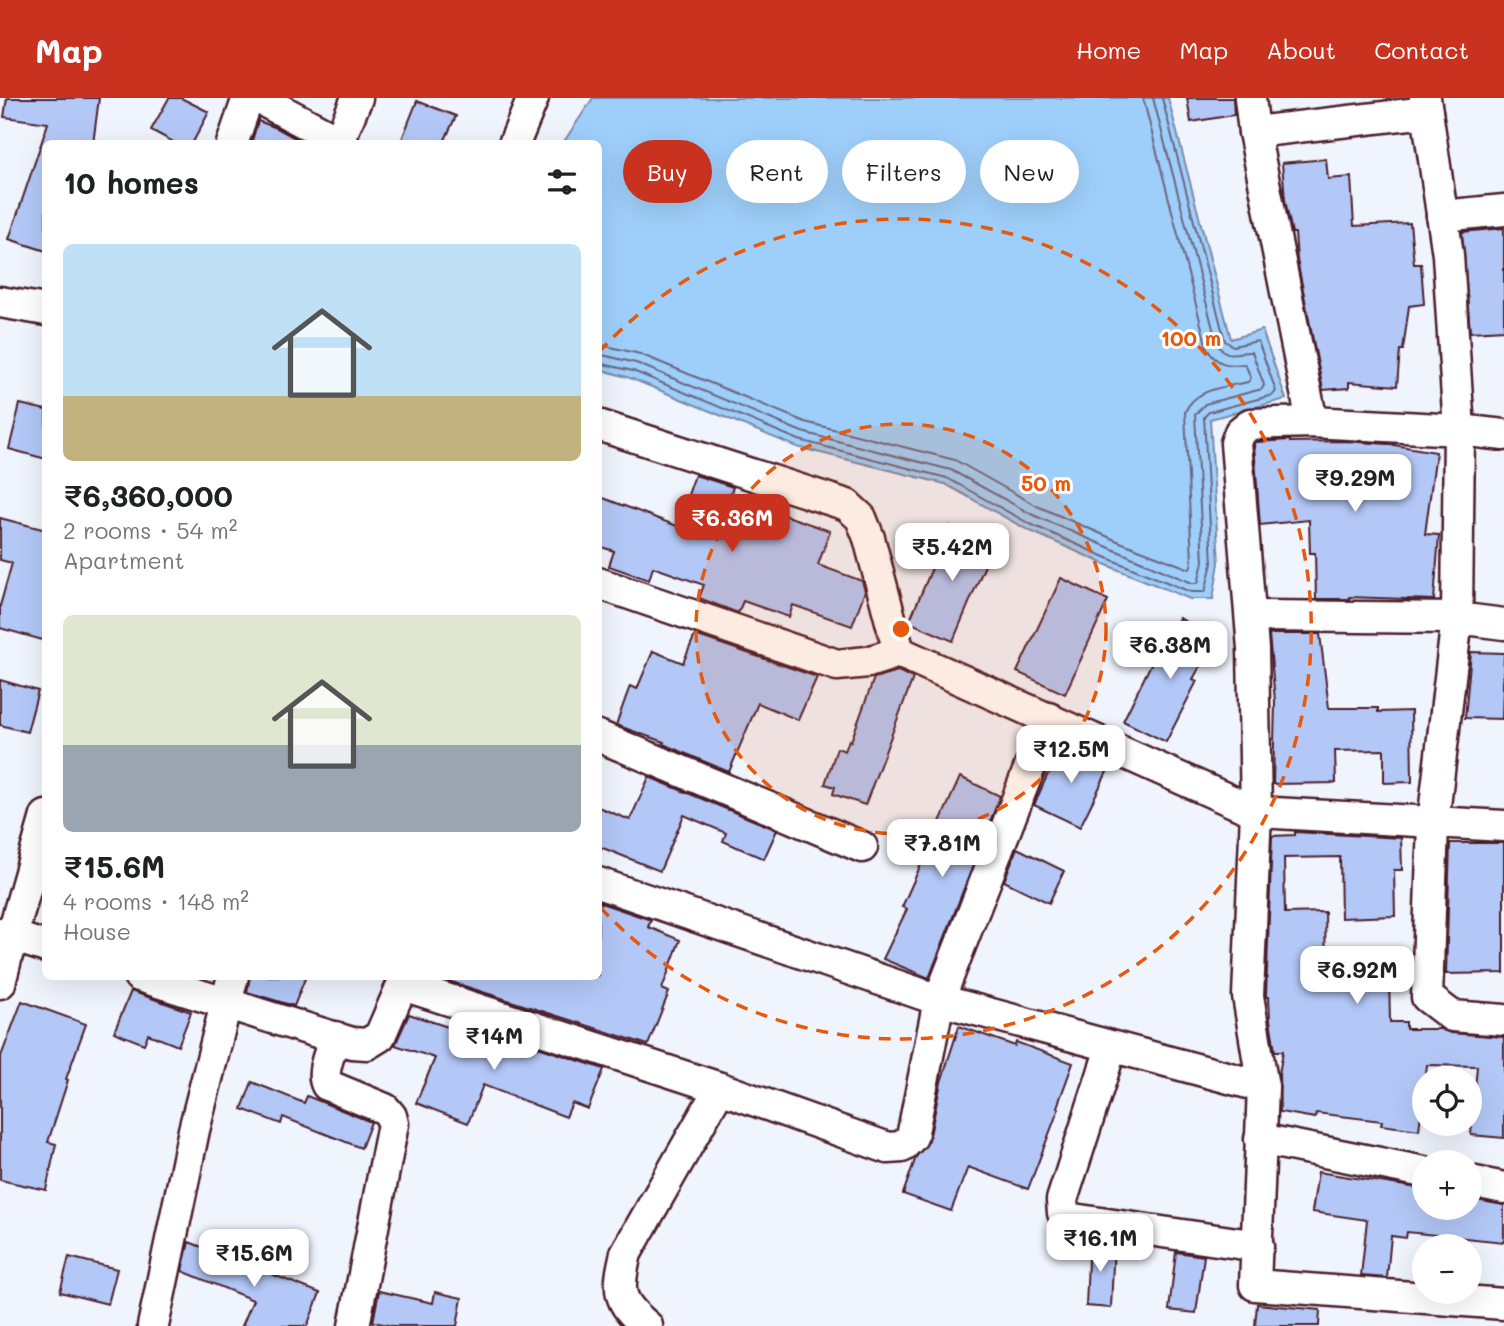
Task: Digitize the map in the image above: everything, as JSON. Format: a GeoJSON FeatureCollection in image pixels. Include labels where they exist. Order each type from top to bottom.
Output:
{"type":"FeatureCollection","features":[{"type":"Feature","properties":{"kind":"street"},"geometry":{"type":"LineString","coordinates":[[233,140],[248,98]]}},
{"type":"Feature","properties":{"kind":"street"},"geometry":{"type":"LineString","coordinates":[[258,98],[338,140]]}},
{"type":"Feature","properties":{"kind":"street"},"geometry":{"type":"LineString","coordinates":[[343,140],[357,98]]}},
{"type":"Feature","properties":{"kind":"street"},"geometry":{"type":"LineString","coordinates":[[516,140],[533,98]]}},
{"type":"Feature","properties":{"kind":"street"},"geometry":{"type":"LineString","coordinates":[[1250,98],[1254,132],[1312,422]]}},
{"type":"Feature","properties":{"kind":"street"},"geometry":{"type":"LineString","coordinates":[[1254,132],[1426,105],[1447,255],[1459,430],[1457,618],[1433,822],[1427,997],[1452,1016],[1504,1020]]}},
{"type":"Feature","properties":{"kind":"street"},"geometry":{"type":"LineString","coordinates":[[1442,216],[1504,210]]}},
{"type":"Feature","properties":{"kind":"street"},"geometry":{"type":"LineString","coordinates":[[0,302],[42,309]]}},
{"type":"Feature","properties":{"kind":"street"},"geometry":{"type":"LineString","coordinates":[[1504,435],[1312,422],[1250,424],[1240,432],[1236,443],[1252,616],[1255,812],[1248,996],[1263,1087],[1255,1285],[1504,1304]]}},
{"type":"Feature","properties":{"kind":"street"},"geometry":{"type":"LineString","coordinates":[[602,426],[847,505],[860,518],[869,538],[899,652]]}},
{"type":"Feature","properties":{"kind":"street"},"geometry":{"type":"LineString","coordinates":[[602,584],[836,665],[868,662],[899,652],[1255,812],[1504,826]]}},
{"type":"Feature","properties":{"kind":"street"},"geometry":{"type":"LineString","coordinates":[[1252,616],[1457,618],[1504,624]]}},
{"type":"Feature","properties":{"kind":"street"},"geometry":{"type":"LineString","coordinates":[[165,980],[229,990],[335,1037],[352,1043],[367,1044],[380,1036],[405,981],[888,1148],[902,1147],[912,1137],[939,1000],[1049,718]]}},
{"type":"Feature","properties":{"kind":"street"},"geometry":{"type":"LineString","coordinates":[[602,738],[862,848]]}},
{"type":"Feature","properties":{"kind":"street"},"geometry":{"type":"LineString","coordinates":[[0,983],[6,935],[42,828]]}},
{"type":"Feature","properties":{"kind":"street"},"geometry":{"type":"LineString","coordinates":[[602,884],[939,1000],[1263,1087]]}},
{"type":"Feature","properties":{"kind":"street"},"geometry":{"type":"LineString","coordinates":[[6,935],[42,946]]}},
{"type":"Feature","properties":{"kind":"street"},"geometry":{"type":"LineString","coordinates":[[153,1326],[194,1130],[229,990]]}},
{"type":"Feature","properties":{"kind":"street"},"geometry":{"type":"LineString","coordinates":[[335,1037],[324,1081],[327,1085],[384,1109],[391,1116],[393,1124],[354,1326]]}},
{"type":"Feature","properties":{"kind":"street"},"geometry":{"type":"LineString","coordinates":[[1111,1048],[1062,1200],[1063,1213],[1073,1219],[1258,1246]]}},
{"type":"Feature","properties":{"kind":"street"},"geometry":{"type":"LineString","coordinates":[[647,1326],[628,1310],[623,1301],[622,1273],[626,1254],[720,1088]]}},
{"type":"Feature","properties":{"kind":"street"},"geometry":{"type":"LineString","coordinates":[[1260,1139],[1412,1170]]}},
{"type":"Feature","properties":{"kind":"street"},"geometry":{"type":"LineString","coordinates":[[1482,1183],[1504,1188]]}},
{"type":"Feature","properties":{"kind":"water"},"geometry":{"type":"Polygon","coordinates":[[[593,98],[1168,98],[1231,339],[1262,330],[1286,399],[1210,419],[1219,563],[1213,599],[1190,599],[1109,566],[1026,529],[945,484],[797,447],[630,378],[602,370],[602,140],[565,140],[593,98]]]}},
{"type":"Feature","properties":{"kind":"building"},"geometry":{"type":"Polygon","coordinates":[[[7,98],[99,98],[94,140],[42,140],[48,123],[4,117],[7,98]]]}},
{"type":"Feature","properties":{"kind":"building"},"geometry":{"type":"Polygon","coordinates":[[[169,98],[181,98],[209,112],[194,140],[170,140],[151,130],[169,98]]]}},
{"type":"Feature","properties":{"kind":"building"},"geometry":{"type":"Polygon","coordinates":[[[1187,98],[1233,98],[1234,115],[1191,122],[1187,98]]]}},
{"type":"Feature","properties":{"kind":"building"},"geometry":{"type":"Polygon","coordinates":[[[417,101],[456,116],[445,140],[402,140],[417,101]]]}},
{"type":"Feature","properties":{"kind":"building"},"geometry":{"type":"Polygon","coordinates":[[[258,121],[299,140],[252,140],[258,121]]]}},
{"type":"Feature","properties":{"kind":"building"},"geometry":{"type":"Polygon","coordinates":[[[42,141],[42,250],[9,239],[42,141]]]}},
{"type":"Feature","properties":{"kind":"building"},"geometry":{"type":"Polygon","coordinates":[[[1326,159],[1328,179],[1351,177],[1354,226],[1410,223],[1414,264],[1421,264],[1424,304],[1409,306],[1403,350],[1400,350],[1397,386],[1349,382],[1349,388],[1323,390],[1297,260],[1295,233],[1292,233],[1285,200],[1282,163],[1326,159]]]}},
{"type":"Feature","properties":{"kind":"building"},"geometry":{"type":"Polygon","coordinates":[[[1504,228],[1504,330],[1470,332],[1462,232],[1504,228]]]}},
{"type":"Feature","properties":{"kind":"building"},"geometry":{"type":"Polygon","coordinates":[[[20,404],[42,409],[42,458],[9,449],[20,404]]]}},
{"type":"Feature","properties":{"kind":"building"},"geometry":{"type":"Polygon","coordinates":[[[1290,440],[1388,444],[1436,452],[1425,534],[1439,535],[1434,600],[1349,597],[1316,599],[1315,553],[1310,553],[1309,520],[1260,525],[1254,445],[1256,442],[1290,440]]]}},
{"type":"Feature","properties":{"kind":"building"},"geometry":{"type":"Polygon","coordinates":[[[695,475],[733,487],[730,496],[830,531],[818,565],[862,581],[865,591],[852,626],[793,605],[789,617],[743,601],[738,613],[699,598],[704,585],[653,567],[649,580],[609,566],[614,551],[602,547],[602,498],[677,526],[695,475]]]}},
{"type":"Feature","properties":{"kind":"building"},"geometry":{"type":"Polygon","coordinates":[[[0,518],[42,529],[42,640],[0,628],[0,606],[12,563],[0,560],[0,518]]]}},
{"type":"Feature","properties":{"kind":"building"},"geometry":{"type":"Polygon","coordinates":[[[950,526],[994,544],[953,641],[909,622],[950,526]]]}},
{"type":"Feature","properties":{"kind":"building"},"geometry":{"type":"Polygon","coordinates":[[[1061,578],[1108,600],[1065,694],[1017,672],[1061,578]]]}},
{"type":"Feature","properties":{"kind":"building"},"geometry":{"type":"Polygon","coordinates":[[[1179,618],[1216,638],[1193,679],[1197,681],[1166,742],[1123,721],[1153,660],[1179,618]]]}},
{"type":"Feature","properties":{"kind":"building"},"geometry":{"type":"Polygon","coordinates":[[[1269,634],[1320,634],[1329,708],[1378,708],[1378,712],[1411,711],[1412,782],[1384,783],[1384,750],[1335,751],[1336,783],[1273,784],[1275,701],[1269,634]]]}},
{"type":"Feature","properties":{"kind":"building"},"geometry":{"type":"Polygon","coordinates":[[[695,635],[817,677],[798,720],[758,703],[729,772],[663,744],[664,742],[616,725],[630,686],[637,689],[653,651],[683,663],[695,635]]]}},
{"type":"Feature","properties":{"kind":"building"},"geometry":{"type":"Polygon","coordinates":[[[1471,652],[1504,653],[1502,719],[1465,718],[1471,652]]]}},
{"type":"Feature","properties":{"kind":"building"},"geometry":{"type":"Polygon","coordinates":[[[898,671],[913,678],[865,805],[833,794],[835,787],[825,784],[837,748],[845,751],[849,740],[851,741],[874,678],[898,671]]]}},
{"type":"Feature","properties":{"kind":"building"},"geometry":{"type":"Polygon","coordinates":[[[0,680],[38,691],[27,732],[0,725],[0,680]]]}},
{"type":"Feature","properties":{"kind":"building"},"geometry":{"type":"Polygon","coordinates":[[[1061,744],[1110,766],[1080,827],[1034,805],[1061,744]]]}},
{"type":"Feature","properties":{"kind":"building"},"geometry":{"type":"Polygon","coordinates":[[[649,777],[777,830],[764,859],[723,841],[726,833],[684,815],[660,871],[602,848],[602,809],[630,820],[649,777]]]}},
{"type":"Feature","properties":{"kind":"building"},"geometry":{"type":"Polygon","coordinates":[[[960,777],[1000,796],[929,978],[883,959],[907,909],[902,907],[960,777]]]}},
{"type":"Feature","properties":{"kind":"building"},"geometry":{"type":"Polygon","coordinates":[[[1295,832],[1401,838],[1402,870],[1394,870],[1395,916],[1341,918],[1340,857],[1284,858],[1285,913],[1325,912],[1326,976],[1389,975],[1390,1022],[1406,1022],[1406,1029],[1440,1029],[1451,1033],[1504,1037],[1504,1138],[1482,1136],[1482,1066],[1412,1066],[1412,1129],[1381,1125],[1382,1121],[1316,1113],[1315,1118],[1280,1112],[1279,1074],[1283,1051],[1275,1051],[1269,997],[1266,997],[1272,836],[1295,835],[1295,832]]]}},
{"type":"Feature","properties":{"kind":"building"},"geometry":{"type":"Polygon","coordinates":[[[1450,843],[1504,843],[1504,973],[1446,974],[1450,843]]]}},
{"type":"Feature","properties":{"kind":"building"},"geometry":{"type":"Polygon","coordinates":[[[1017,848],[1064,871],[1049,903],[1004,881],[1017,848]]]}},
{"type":"Feature","properties":{"kind":"building"},"geometry":{"type":"Polygon","coordinates":[[[602,903],[651,920],[648,927],[680,940],[662,989],[669,992],[648,1045],[445,980],[602,980],[602,903]]]}},
{"type":"Feature","properties":{"kind":"building"},"geometry":{"type":"Polygon","coordinates":[[[249,980],[304,980],[294,1006],[247,992],[249,980]]]}},
{"type":"Feature","properties":{"kind":"building"},"geometry":{"type":"Polygon","coordinates":[[[131,991],[191,1012],[178,1046],[148,1034],[144,1044],[114,1032],[131,991]]]}},
{"type":"Feature","properties":{"kind":"building"},"geometry":{"type":"Polygon","coordinates":[[[22,1001],[86,1024],[66,1079],[68,1080],[48,1142],[56,1144],[46,1190],[0,1180],[0,1059],[22,1001]]]}},
{"type":"Feature","properties":{"kind":"building"},"geometry":{"type":"Polygon","coordinates":[[[409,1014],[523,1052],[526,1043],[604,1069],[588,1109],[572,1103],[566,1117],[483,1085],[468,1123],[416,1103],[435,1058],[395,1045],[409,1014]]]}},
{"type":"Feature","properties":{"kind":"building"},"geometry":{"type":"Polygon","coordinates":[[[959,1026],[1015,1046],[1016,1042],[1073,1063],[1028,1189],[968,1167],[951,1211],[903,1194],[916,1157],[929,1140],[941,1082],[959,1026]]]}},
{"type":"Feature","properties":{"kind":"building"},"geometry":{"type":"Polygon","coordinates":[[[252,1082],[304,1103],[307,1096],[371,1122],[361,1148],[283,1117],[281,1124],[242,1109],[252,1082]]]}},
{"type":"Feature","properties":{"kind":"building"},"geometry":{"type":"Polygon","coordinates":[[[1318,1172],[1412,1187],[1412,1220],[1482,1220],[1482,1201],[1504,1205],[1504,1242],[1482,1240],[1482,1234],[1407,1232],[1406,1238],[1391,1236],[1387,1278],[1361,1276],[1367,1220],[1312,1212],[1318,1172]]]}},
{"type":"Feature","properties":{"kind":"building"},"geometry":{"type":"Polygon","coordinates":[[[1089,1239],[1114,1243],[1111,1308],[1086,1306],[1089,1239]]]}},
{"type":"Feature","properties":{"kind":"building"},"geometry":{"type":"Polygon","coordinates":[[[189,1242],[320,1293],[307,1326],[242,1326],[253,1300],[182,1271],[189,1242]]]}},
{"type":"Feature","properties":{"kind":"building"},"geometry":{"type":"Polygon","coordinates":[[[1176,1252],[1204,1256],[1196,1313],[1169,1310],[1176,1252]]]}},
{"type":"Feature","properties":{"kind":"building"},"geometry":{"type":"Polygon","coordinates":[[[69,1257],[117,1269],[108,1304],[60,1292],[69,1257]]]}},
{"type":"Feature","properties":{"kind":"building"},"geometry":{"type":"Polygon","coordinates":[[[379,1291],[433,1303],[435,1292],[462,1298],[457,1326],[393,1326],[373,1322],[379,1291]]]}},
{"type":"Feature","properties":{"kind":"building"},"geometry":{"type":"Polygon","coordinates":[[[1257,1304],[1320,1310],[1319,1326],[1255,1326],[1257,1304]]]}}]}
